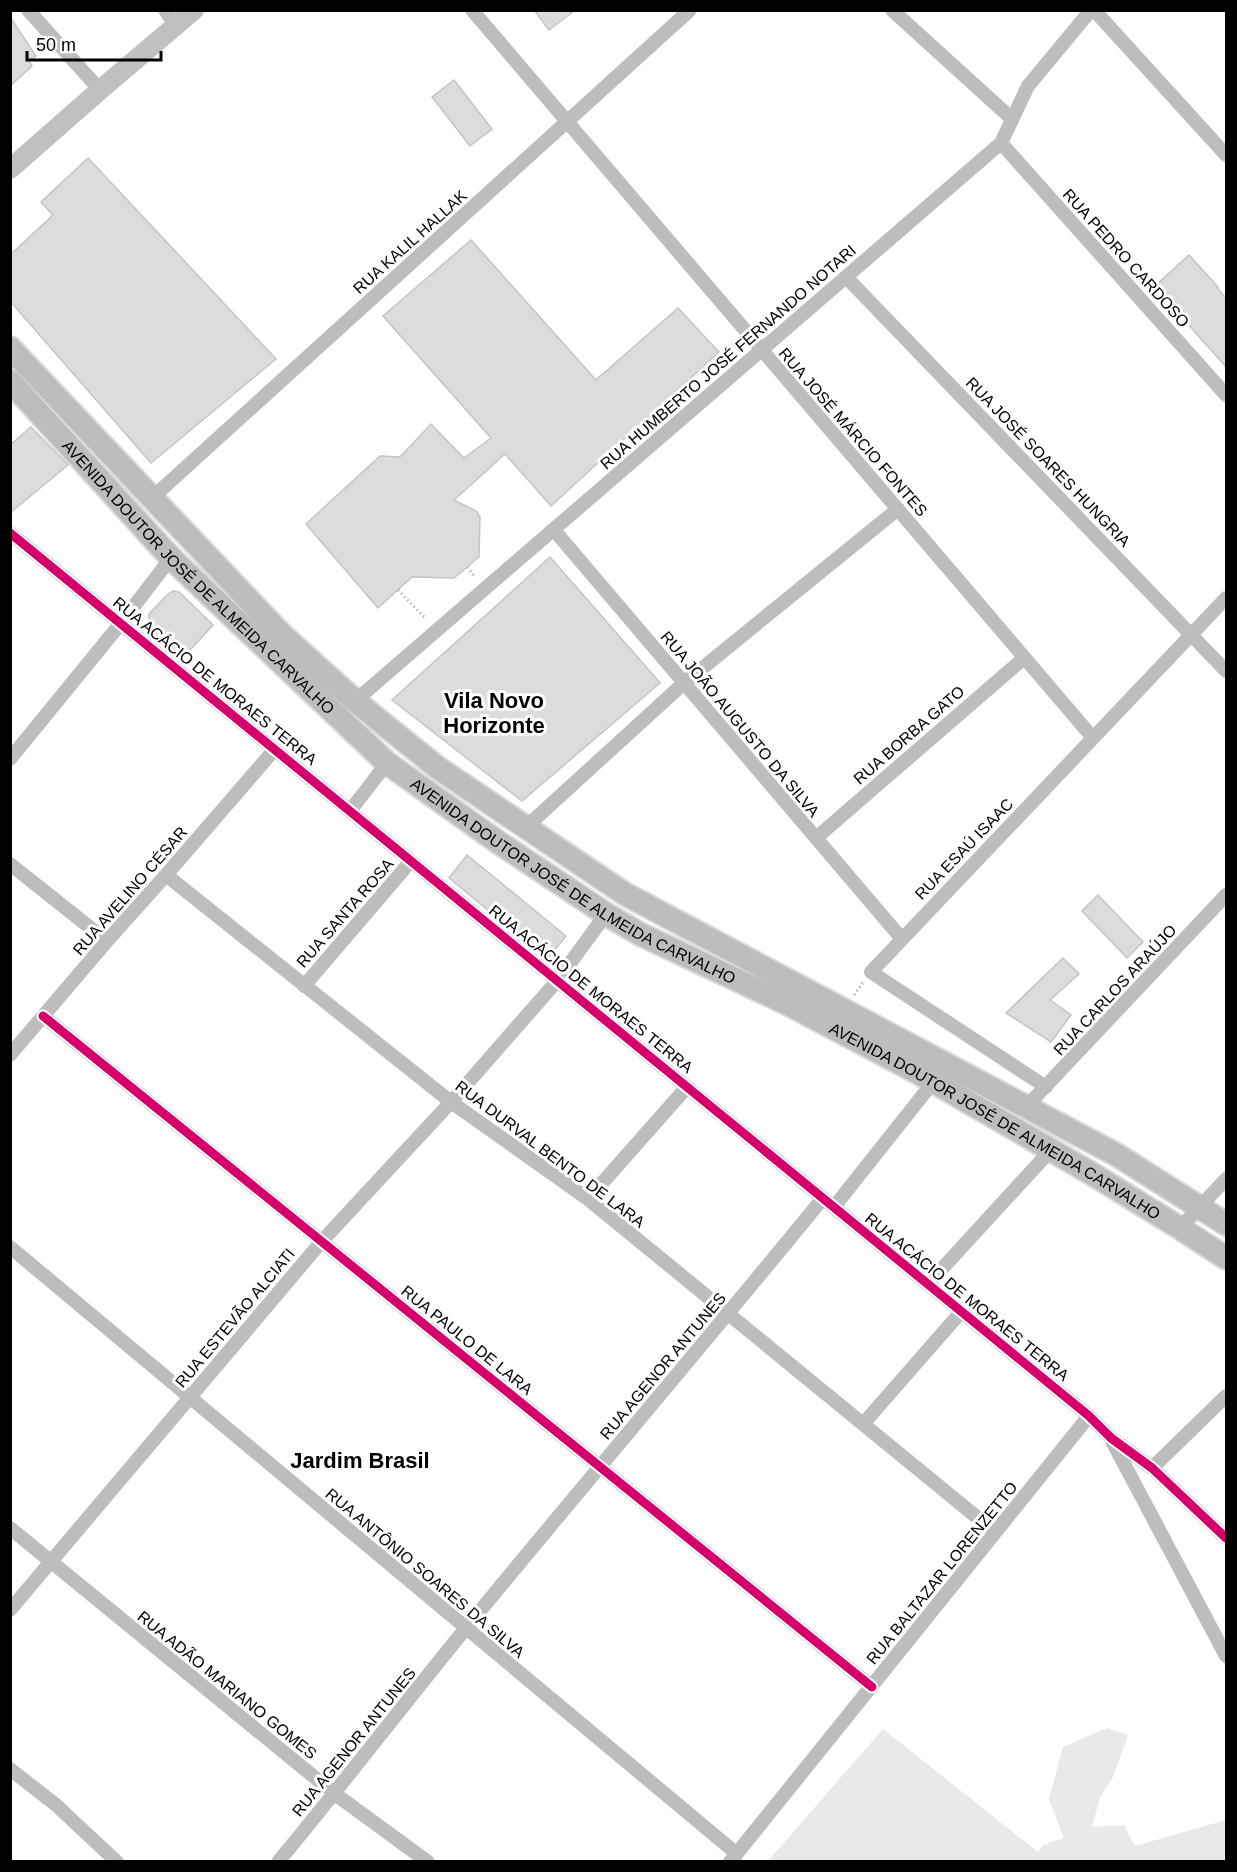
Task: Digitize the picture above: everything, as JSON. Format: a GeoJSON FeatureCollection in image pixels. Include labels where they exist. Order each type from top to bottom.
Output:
{"type":"FeatureCollection","features":[{"type":"Feature","properties":{"kind":"main road","name":"AVENIDA DOUTOR JOSÉ DE ALMEIDA CARVALHO"},"geometry":{"type":"LineString","coordinates":[[10,348],[280,634],[355,701],[438,768],[625,894],[1117,1155],[1227,1224]]}},
{"type":"Feature","properties":{"kind":"main road","name":"AVENIDA DOUTOR JOSÉ DE ALMEIDA CARVALHO"},"geometry":{"type":"LineString","coordinates":[[10,381],[171,558],[387,763],[495,840],[606,914],[640,934],[788,1004],[934,1082],[1227,1258]]}},
{"type":"Feature","properties":{"kind":"street"},"geometry":{"type":"LineString","coordinates":[[28,10],[100,90]]}},
{"type":"Feature","properties":{"kind":"street"},"geometry":{"type":"LineString","coordinates":[[10,169],[100,90],[170,18],[194,10]]}},
{"type":"Feature","properties":{"kind":"street","name":"RUA JOSÉ MÁRCIO FONTES"},"geometry":{"type":"LineString","coordinates":[[472,10],[1093,738]]}},
{"type":"Feature","properties":{"kind":"street","name":"RUA KALIL HALLAK"},"geometry":{"type":"LineString","coordinates":[[152,498],[690,10]]}},
{"type":"Feature","properties":{"kind":"street"},"geometry":{"type":"LineString","coordinates":[[892,10],[1012,119]]}},
{"type":"Feature","properties":{"kind":"street"},"geometry":{"type":"LineString","coordinates":[[1093,10],[1227,155]]}},
{"type":"Feature","properties":{"kind":"street","name":"RUA HUMBERTO JOSÉ FERNANDO NOTARI"},"geometry":{"type":"LineString","coordinates":[[355,701],[1001,143],[1029,86],[1093,10]]}},
{"type":"Feature","properties":{"kind":"street","name":"RUA PEDRO CARDOSO"},"geometry":{"type":"LineString","coordinates":[[1001,143],[1227,395]]}},
{"type":"Feature","properties":{"kind":"street","name":"RUA JOSÉ SOARES HUNGRIA"},"geometry":{"type":"LineString","coordinates":[[846,277],[1227,670]]}},
{"type":"Feature","properties":{"kind":"street"},"geometry":{"type":"LineString","coordinates":[[525,828],[684,683],[898,509]]}},
{"type":"Feature","properties":{"kind":"street","name":"RUA JOÃO AUGUSTO DA SILVA"},"geometry":{"type":"LineString","coordinates":[[554,530],[902,939]]}},
{"type":"Feature","properties":{"kind":"street","name":"RUA ACÁCIO DE MORAES TERRA"},"geometry":{"type":"LineString","coordinates":[[10,533],[1089,1416],[1110,1438],[1152,1468],[1227,1538]]}},
{"type":"Feature","properties":{"kind":"street"},"geometry":{"type":"LineString","coordinates":[[10,759],[171,558]]}},
{"type":"Feature","properties":{"kind":"street","name":"RUA ESAÚ ISAAC"},"geometry":{"type":"LineString","coordinates":[[871,972],[1227,598]]}},
{"type":"Feature","properties":{"kind":"street","name":"RUA BORBA GATO"},"geometry":{"type":"LineString","coordinates":[[816,838],[1024,658]]}},
{"type":"Feature","properties":{"kind":"street","name":"RUA AVELINO CÉSAR"},"geometry":{"type":"LineString","coordinates":[[10,1055],[275,749]]}},
{"type":"Feature","properties":{"kind":"street"},"geometry":{"type":"LineString","coordinates":[[350,811],[387,763]]}},
{"type":"Feature","properties":{"kind":"street","name":"RUA SANTA ROSA"},"geometry":{"type":"LineString","coordinates":[[304,986],[411,861]]}},
{"type":"Feature","properties":{"kind":"street"},"geometry":{"type":"LineString","coordinates":[[10,864],[107,941]]}},
{"type":"Feature","properties":{"kind":"street","name":"RUA DURVAL BENTO DE LARA"},"geometry":{"type":"LineString","coordinates":[[166,875],[451,1102],[588,1199],[995,1533]]}},
{"type":"Feature","properties":{"kind":"street","name":"RUA CARLOS ARAÚJO"},"geometry":{"type":"LineString","coordinates":[[1026,1107],[1227,895]]}},
{"type":"Feature","properties":{"kind":"street","name":"RUA ESTEVÃO ALCIATI"},"geometry":{"type":"LineString","coordinates":[[10,1610],[322,1241],[451,1102],[557,981],[606,914]]}},
{"type":"Feature","properties":{"kind":"street"},"geometry":{"type":"LineString","coordinates":[[871,972],[1046,1087]]}},
{"type":"Feature","properties":{"kind":"street","name":"RUA PAULO DE LARA"},"geometry":{"type":"LineString","coordinates":[[43,1016],[872,1687]]}},
{"type":"Feature","properties":{"kind":"street"},"geometry":{"type":"LineString","coordinates":[[834,1207],[934,1082]]}},
{"type":"Feature","properties":{"kind":"street"},"geometry":{"type":"LineString","coordinates":[[588,1199],[687,1087]]}},
{"type":"Feature","properties":{"kind":"street"},"geometry":{"type":"LineString","coordinates":[[928,1284],[1050,1151]]}},
{"type":"Feature","properties":{"kind":"street"},"geometry":{"type":"LineString","coordinates":[[1180,1228],[1227,1179]]}},
{"type":"Feature","properties":{"kind":"street","name":"RUA AGENOR ANTUNES"},"geometry":{"type":"LineString","coordinates":[[278,1862],[335,1794],[465,1628],[823,1198]]}},
{"type":"Feature","properties":{"kind":"street","name":"RUA ANTÔNIO SOARES DA SILVA"},"geometry":{"type":"LineString","coordinates":[[10,1247],[465,1628],[733,1858]]}},
{"type":"Feature","properties":{"kind":"street"},"geometry":{"type":"LineString","coordinates":[[863,1424],[961,1311]]}},
{"type":"Feature","properties":{"kind":"street"},"geometry":{"type":"LineString","coordinates":[[1152,1468],[1227,1396]]}},
{"type":"Feature","properties":{"kind":"street","name":"RUA BALTAZAR LORENZETTO"},"geometry":{"type":"LineString","coordinates":[[733,1858],[1089,1416]]}},
{"type":"Feature","properties":{"kind":"street","name":"RUA ACÁCIO DE MORAES TERRA"},"geometry":{"type":"LineString","coordinates":[[1110,1438],[1227,1656]]}},
{"type":"Feature","properties":{"kind":"street","name":"RUA ADÃO MARIANO GOMES"},"geometry":{"type":"LineString","coordinates":[[10,1528],[335,1794],[428,1862]]}},
{"type":"Feature","properties":{"kind":"street"},"geometry":{"type":"LineString","coordinates":[[10,1768],[56,1805],[117,1861]]}},
{"type":"Feature","properties":{"kind":"path"},"geometry":{"type":"LineString","coordinates":[[398,590],[437,631]]}},
{"type":"Feature","properties":{"kind":"path"},"geometry":{"type":"LineString","coordinates":[[843,1010],[871,972]]}},
{"type":"Feature","properties":{"kind":"shaded area"},"geometry":{"type":"Polygon","coordinates":[[[1107,1728],[1128,1735],[1113,1777],[1100,1797],[1092,1827],[1124,1825],[1135,1846],[1226,1820],[1226,1861],[768,1861],[883,1729],[1038,1852],[1043,1845],[1064,1838],[1049,1799],[1063,1747],[1107,1728]]]}},
{"type":"Feature","properties":{"kind":"building"},"geometry":{"type":"Polygon","coordinates":[[[534,10],[575,10],[549,30],[534,10]]]}},
{"type":"Feature","properties":{"kind":"building"},"geometry":{"type":"Polygon","coordinates":[[[10,17],[36,56],[29,61],[32,66],[10,86],[10,17]]]}},
{"type":"Feature","properties":{"kind":"building"},"geometry":{"type":"Polygon","coordinates":[[[454,80],[492,129],[470,146],[432,97],[454,80]]]}},
{"type":"Feature","properties":{"kind":"building"},"geometry":{"type":"Polygon","coordinates":[[[88,158],[276,359],[151,463],[10,301],[10,255],[53,215],[41,202],[88,158]]]}},
{"type":"Feature","properties":{"kind":"building"},"geometry":{"type":"Polygon","coordinates":[[[471,240],[596,380],[678,308],[719,352],[551,506],[505,454],[454,500],[476,511],[480,517],[479,557],[454,578],[412,577],[378,608],[306,524],[380,456],[400,457],[431,424],[464,458],[491,438],[383,316],[471,240]]]}},
{"type":"Feature","properties":{"kind":"building"},"geometry":{"type":"Polygon","coordinates":[[[1189,255],[1227,299],[1227,368],[1187,323],[1191,320],[1158,283],[1189,255]]]}},
{"type":"Feature","properties":{"kind":"building"},"geometry":{"type":"Polygon","coordinates":[[[31,427],[68,465],[10,513],[10,445],[31,427]]]}},
{"type":"Feature","properties":{"kind":"building"},"geometry":{"type":"Polygon","coordinates":[[[550,557],[660,683],[522,801],[392,700],[550,557]]]}},
{"type":"Feature","properties":{"kind":"building"},"geometry":{"type":"Polygon","coordinates":[[[173,591],[179,592],[213,625],[182,659],[151,628],[149,622],[149,614],[173,591]]]}},
{"type":"Feature","properties":{"kind":"building"},"geometry":{"type":"Polygon","coordinates":[[[467,855],[566,936],[547,959],[449,878],[467,855]]]}},
{"type":"Feature","properties":{"kind":"building"},"geometry":{"type":"Polygon","coordinates":[[[1098,895],[1143,942],[1127,958],[1082,911],[1098,895]]]}},
{"type":"Feature","properties":{"kind":"building"},"geometry":{"type":"Polygon","coordinates":[[[1063,958],[1079,974],[1050,1000],[1071,1015],[1051,1042],[1006,1013],[1063,958]]]}},
{"type":"Feature","properties":{"kind":"cycle path"},"geometry":{"type":"LineString","coordinates":[[10,533],[1089,1416],[1111,1438],[1152,1468],[1226,1538]]}},
{"type":"Feature","properties":{"kind":"cycle path"},"geometry":{"type":"LineString","coordinates":[[43,1016],[872,1687]]}},
{"type":"Feature","properties":{"kind":"district","name":"Vila Novo Horizonte"},"geometry":{"type":"Point","coordinates":[494,712]}},
{"type":"Feature","properties":{"kind":"district","name":"Jardim Brasil"},"geometry":{"type":"Point","coordinates":[360,1460]}}]}
